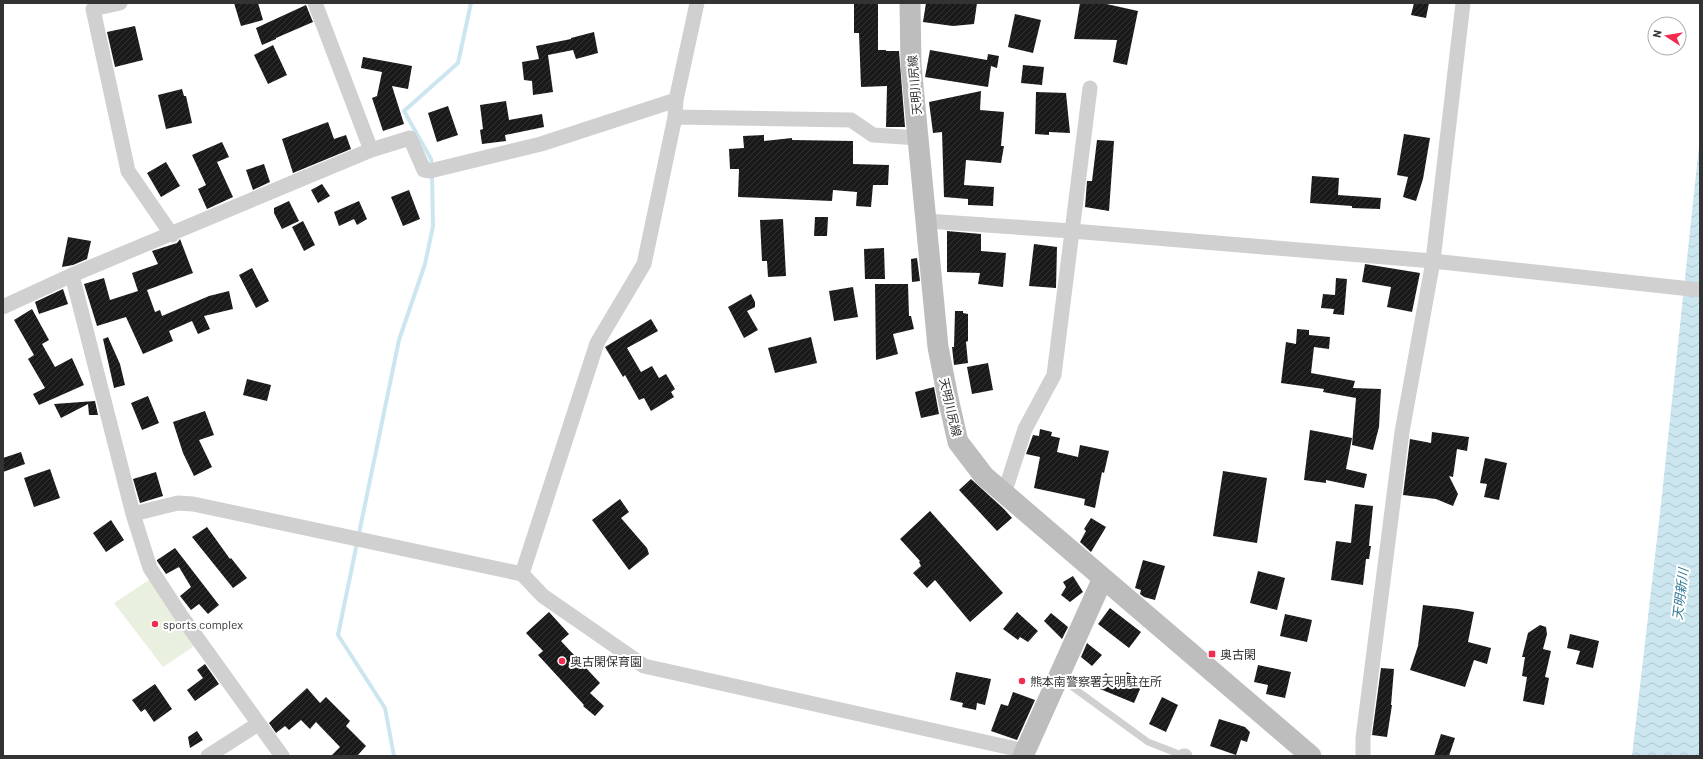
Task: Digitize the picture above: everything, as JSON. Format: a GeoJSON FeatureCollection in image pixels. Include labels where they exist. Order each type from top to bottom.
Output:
{"type":"FeatureCollection","features":[{"type":"Feature","properties":{"kind":"main road","name":"天明川尻線"},"geometry":{"type":"LineString","coordinates":[[910,3],[911,65],[938,347],[958,442],[984,476],[1004,494],[1209,667],[1306,752]]}},
{"type":"Feature","properties":{"kind":"main road"},"geometry":{"type":"LineString","coordinates":[[1024,753],[1103,578]]}},
{"type":"Feature","properties":{"kind":"street"},"geometry":{"type":"LineString","coordinates":[[120,3],[93,9],[128,171],[172,234]]}},
{"type":"Feature","properties":{"kind":"street"},"geometry":{"type":"LineString","coordinates":[[315,3],[371,150]]}},
{"type":"Feature","properties":{"kind":"street"},"geometry":{"type":"LineString","coordinates":[[522,574],[597,343],[644,264],[675,117],[676,100],[697,3]]}},
{"type":"Feature","properties":{"kind":"street"},"geometry":{"type":"LineString","coordinates":[[1363,756],[1363,738],[1402,432],[1433,261],[1463,3]]}},
{"type":"Feature","properties":{"kind":"street"},"geometry":{"type":"LineString","coordinates":[[1004,494],[1025,429],[1054,375],[1090,88]]}},
{"type":"Feature","properties":{"kind":"street"},"geometry":{"type":"LineString","coordinates":[[3,307],[72,276],[371,150],[410,138],[424,170],[430,171],[541,144],[676,100]]}},
{"type":"Feature","properties":{"kind":"street"},"geometry":{"type":"LineString","coordinates":[[675,117],[851,120],[873,135],[919,138]]}},
{"type":"Feature","properties":{"kind":"street"},"geometry":{"type":"LineString","coordinates":[[927,221],[1072,231],[1433,261],[1700,290]]}},
{"type":"Feature","properties":{"kind":"street"},"geometry":{"type":"LineString","coordinates":[[72,276],[133,514],[150,568],[182,617],[282,756]]}},
{"type":"Feature","properties":{"kind":"street"},"geometry":{"type":"LineString","coordinates":[[133,514],[178,503],[193,504],[522,574],[543,596],[644,666],[1024,753]]}},
{"type":"Feature","properties":{"kind":"street"},"geometry":{"type":"LineString","coordinates":[[208,756],[258,724]]}},
{"type":"Feature","properties":{"kind":"lane"},"geometry":{"type":"LineString","coordinates":[[1058,677],[1148,742],[1185,756]]}},
{"type":"Feature","properties":{"kind":"green space","name":"sports complex"},"geometry":{"type":"Polygon","coordinates":[[[149,580],[196,645],[163,667],[114,603],[149,580]]]}},
{"type":"Feature","properties":{"kind":"water","name":"天明新川"},"geometry":{"type":"Polygon","coordinates":[[[1700,137],[1700,756],[1632,756],[1661,504],[1700,137]]]}},
{"type":"Feature","properties":{"kind":"building"},"geometry":{"type":"Polygon","coordinates":[[[234,3],[258,3],[263,20],[241,26],[234,3]]]}},
{"type":"Feature","properties":{"kind":"building"},"geometry":{"type":"Polygon","coordinates":[[[854,3],[878,3],[878,50],[899,51],[905,127],[886,127],[887,86],[861,87],[859,33],[854,33],[854,3]]]}},
{"type":"Feature","properties":{"kind":"building"},"geometry":{"type":"Polygon","coordinates":[[[926,3],[977,3],[974,24],[953,26],[923,22],[926,3]]]}},
{"type":"Feature","properties":{"kind":"building"},"geometry":{"type":"Polygon","coordinates":[[[1080,3],[1102,3],[1138,11],[1127,65],[1113,62],[1117,40],[1074,39],[1080,3]]]}},
{"type":"Feature","properties":{"kind":"building"},"geometry":{"type":"Polygon","coordinates":[[[1414,3],[1429,3],[1426,18],[1411,15],[1414,3]]]}},
{"type":"Feature","properties":{"kind":"building"},"geometry":{"type":"Polygon","coordinates":[[[306,5],[313,22],[262,45],[256,28],[306,5]]]}},
{"type":"Feature","properties":{"kind":"building"},"geometry":{"type":"Polygon","coordinates":[[[1015,14],[1041,20],[1033,53],[1008,47],[1015,14]]]}},
{"type":"Feature","properties":{"kind":"building"},"geometry":{"type":"Polygon","coordinates":[[[135,26],[143,60],[115,67],[107,32],[135,26]]]}},
{"type":"Feature","properties":{"kind":"building"},"geometry":{"type":"Polygon","coordinates":[[[594,32],[598,53],[576,59],[573,50],[548,55],[553,92],[533,95],[532,81],[524,80],[522,62],[539,59],[536,46],[571,39],[594,32]]]}},
{"type":"Feature","properties":{"kind":"building"},"geometry":{"type":"Polygon","coordinates":[[[273,45],[287,75],[268,84],[254,55],[273,45]]]}},
{"type":"Feature","properties":{"kind":"building"},"geometry":{"type":"Polygon","coordinates":[[[930,50],[987,60],[988,54],[999,56],[997,68],[991,66],[988,87],[925,77],[930,50]]]}},
{"type":"Feature","properties":{"kind":"building"},"geometry":{"type":"Polygon","coordinates":[[[363,57],[412,66],[408,89],[392,86],[404,124],[383,131],[372,98],[377,96],[382,72],[361,68],[363,57]]]}},
{"type":"Feature","properties":{"kind":"building"},"geometry":{"type":"Polygon","coordinates":[[[1023,65],[1044,67],[1042,85],[1021,83],[1023,65]]]}},
{"type":"Feature","properties":{"kind":"building"},"geometry":{"type":"Polygon","coordinates":[[[182,89],[184,96],[186,96],[192,123],[166,129],[158,95],[182,89]]]}},
{"type":"Feature","properties":{"kind":"building"},"geometry":{"type":"Polygon","coordinates":[[[981,91],[980,110],[1004,112],[1001,146],[1004,146],[1001,163],[966,160],[964,185],[994,187],[993,206],[968,205],[968,199],[944,197],[942,132],[933,133],[929,102],[981,91]]]}},
{"type":"Feature","properties":{"kind":"building"},"geometry":{"type":"Polygon","coordinates":[[[1036,92],[1066,93],[1070,133],[1049,132],[1049,135],[1035,134],[1036,92]]]}},
{"type":"Feature","properties":{"kind":"building"},"geometry":{"type":"Polygon","coordinates":[[[506,101],[509,120],[542,114],[544,127],[505,135],[506,141],[482,144],[480,130],[483,129],[480,105],[506,101]]]}},
{"type":"Feature","properties":{"kind":"building"},"geometry":{"type":"Polygon","coordinates":[[[448,106],[458,135],[437,142],[428,113],[448,106]]]}},
{"type":"Feature","properties":{"kind":"building"},"geometry":{"type":"Polygon","coordinates":[[[328,122],[334,139],[346,135],[351,149],[293,173],[282,139],[328,122]]]}},
{"type":"Feature","properties":{"kind":"building"},"geometry":{"type":"Polygon","coordinates":[[[1404,134],[1430,138],[1423,179],[1416,201],[1403,197],[1408,177],[1397,175],[1404,134]]]}},
{"type":"Feature","properties":{"kind":"building"},"geometry":{"type":"Polygon","coordinates":[[[764,135],[764,141],[792,138],[792,140],[853,141],[853,164],[889,165],[888,185],[873,185],[871,207],[856,206],[857,192],[833,190],[832,201],[738,197],[739,169],[730,169],[729,149],[744,148],[743,136],[764,135]]]}},
{"type":"Feature","properties":{"kind":"building"},"geometry":{"type":"Polygon","coordinates":[[[1097,140],[1114,141],[1109,211],[1085,207],[1087,181],[1092,181],[1097,140]]]}},
{"type":"Feature","properties":{"kind":"building"},"geometry":{"type":"Polygon","coordinates":[[[222,142],[229,157],[217,162],[233,197],[207,209],[198,189],[206,185],[192,155],[222,142]]]}},
{"type":"Feature","properties":{"kind":"building"},"geometry":{"type":"Polygon","coordinates":[[[166,162],[180,186],[161,197],[147,173],[166,162]]]}},
{"type":"Feature","properties":{"kind":"building"},"geometry":{"type":"Polygon","coordinates":[[[264,164],[270,182],[253,190],[246,170],[264,164]]]}},
{"type":"Feature","properties":{"kind":"building"},"geometry":{"type":"Polygon","coordinates":[[[1312,176],[1339,178],[1338,195],[1381,198],[1380,209],[1352,208],[1352,206],[1310,203],[1312,176]]]}},
{"type":"Feature","properties":{"kind":"building"},"geometry":{"type":"Polygon","coordinates":[[[322,184],[330,196],[318,203],[311,190],[322,184]]]}},
{"type":"Feature","properties":{"kind":"building"},"geometry":{"type":"Polygon","coordinates":[[[409,190],[420,219],[403,226],[391,197],[409,190]]]}},
{"type":"Feature","properties":{"kind":"building"},"geometry":{"type":"Polygon","coordinates":[[[289,201],[299,221],[282,229],[274,213],[274,208],[289,201]]]}},
{"type":"Feature","properties":{"kind":"building"},"geometry":{"type":"Polygon","coordinates":[[[359,201],[367,219],[357,225],[354,219],[339,226],[334,212],[359,201]]]}},
{"type":"Feature","properties":{"kind":"building"},"geometry":{"type":"Polygon","coordinates":[[[815,217],[828,217],[827,236],[814,236],[815,217]]]}},
{"type":"Feature","properties":{"kind":"building"},"geometry":{"type":"Polygon","coordinates":[[[783,219],[786,276],[768,277],[767,261],[762,261],[760,220],[783,219]]]}},
{"type":"Feature","properties":{"kind":"building"},"geometry":{"type":"Polygon","coordinates":[[[303,221],[315,245],[304,251],[292,227],[303,221]]]}},
{"type":"Feature","properties":{"kind":"building"},"geometry":{"type":"Polygon","coordinates":[[[947,231],[981,234],[981,251],[1006,253],[1003,287],[978,284],[980,273],[947,272],[947,231]]]}},
{"type":"Feature","properties":{"kind":"building"},"geometry":{"type":"Polygon","coordinates":[[[68,237],[91,241],[87,259],[73,265],[62,267],[68,237]]]}},
{"type":"Feature","properties":{"kind":"building"},"geometry":{"type":"Polygon","coordinates":[[[180,239],[193,273],[147,290],[155,312],[160,310],[162,316],[209,296],[229,291],[233,309],[204,316],[210,329],[198,334],[192,321],[169,331],[173,341],[143,354],[126,317],[97,326],[84,284],[104,278],[110,300],[138,291],[132,273],[158,264],[152,251],[177,243],[180,239]]]}},
{"type":"Feature","properties":{"kind":"building"},"geometry":{"type":"Polygon","coordinates":[[[1034,244],[1057,247],[1056,288],[1029,286],[1034,244]]]}},
{"type":"Feature","properties":{"kind":"building"},"geometry":{"type":"Polygon","coordinates":[[[884,248],[885,279],[865,279],[864,249],[884,248]]]}},
{"type":"Feature","properties":{"kind":"building"},"geometry":{"type":"Polygon","coordinates":[[[917,258],[920,281],[912,282],[911,259],[917,258]]]}},
{"type":"Feature","properties":{"kind":"building"},"geometry":{"type":"Polygon","coordinates":[[[1365,264],[1420,273],[1412,312],[1387,307],[1391,287],[1362,282],[1365,264]]]}},
{"type":"Feature","properties":{"kind":"building"},"geometry":{"type":"Polygon","coordinates":[[[252,268],[269,301],[256,308],[239,275],[252,268]]]}},
{"type":"Feature","properties":{"kind":"building"},"geometry":{"type":"Polygon","coordinates":[[[1336,278],[1347,279],[1344,315],[1333,314],[1334,309],[1321,308],[1323,294],[1335,295],[1336,278]]]}},
{"type":"Feature","properties":{"kind":"building"},"geometry":{"type":"Polygon","coordinates":[[[875,284],[908,284],[909,316],[911,316],[914,329],[893,334],[898,354],[876,360],[875,284]]]}},
{"type":"Feature","properties":{"kind":"building"},"geometry":{"type":"Polygon","coordinates":[[[853,287],[858,317],[834,321],[829,291],[853,287]]]}},
{"type":"Feature","properties":{"kind":"building"},"geometry":{"type":"Polygon","coordinates":[[[63,289],[68,304],[39,314],[35,302],[63,289]]]}},
{"type":"Feature","properties":{"kind":"building"},"geometry":{"type":"Polygon","coordinates":[[[751,294],[755,302],[755,307],[747,311],[758,330],[744,338],[728,307],[751,294]]]}},
{"type":"Feature","properties":{"kind":"building"},"geometry":{"type":"Polygon","coordinates":[[[32,309],[49,340],[42,344],[55,367],[72,358],[84,385],[39,405],[33,394],[45,388],[28,359],[34,355],[14,320],[32,309]]]}},
{"type":"Feature","properties":{"kind":"building"},"geometry":{"type":"Polygon","coordinates":[[[955,311],[963,311],[963,313],[968,314],[968,341],[966,342],[968,363],[954,365],[952,347],[954,347],[955,311]]]}},
{"type":"Feature","properties":{"kind":"building"},"geometry":{"type":"Polygon","coordinates":[[[651,319],[658,331],[627,348],[641,372],[652,366],[659,378],[666,374],[675,389],[671,392],[674,397],[651,411],[644,398],[639,400],[625,375],[623,377],[605,347],[651,319]]]}},
{"type":"Feature","properties":{"kind":"building"},"geometry":{"type":"Polygon","coordinates":[[[1297,329],[1309,330],[1309,335],[1330,337],[1329,349],[1314,347],[1311,373],[1355,381],[1353,388],[1381,389],[1379,427],[1373,450],[1352,445],[1356,398],[1323,392],[1324,389],[1281,383],[1286,342],[1296,344],[1297,329]]]}},
{"type":"Feature","properties":{"kind":"building"},"geometry":{"type":"Polygon","coordinates":[[[108,337],[120,364],[125,385],[114,388],[103,339],[108,337]]]}},
{"type":"Feature","properties":{"kind":"building"},"geometry":{"type":"Polygon","coordinates":[[[811,337],[817,363],[775,373],[768,348],[811,337]]]}},
{"type":"Feature","properties":{"kind":"building"},"geometry":{"type":"Polygon","coordinates":[[[988,363],[993,390],[972,394],[967,367],[988,363]]]}},
{"type":"Feature","properties":{"kind":"building"},"geometry":{"type":"Polygon","coordinates":[[[247,379],[271,385],[267,401],[243,395],[247,379]]]}},
{"type":"Feature","properties":{"kind":"building"},"geometry":{"type":"Polygon","coordinates":[[[934,387],[939,414],[921,418],[915,392],[934,387]]]}},
{"type":"Feature","properties":{"kind":"building"},"geometry":{"type":"Polygon","coordinates":[[[148,396],[159,423],[142,430],[131,403],[148,396]]]}},
{"type":"Feature","properties":{"kind":"building"},"geometry":{"type":"Polygon","coordinates":[[[95,401],[98,415],[89,415],[88,404],[61,418],[54,404],[95,401]]]}},
{"type":"Feature","properties":{"kind":"building"},"geometry":{"type":"Polygon","coordinates":[[[205,411],[214,435],[199,440],[212,467],[194,476],[183,453],[173,422],[205,411]]]}},
{"type":"Feature","properties":{"kind":"building"},"geometry":{"type":"Polygon","coordinates":[[[1040,429],[1052,432],[1051,436],[1060,438],[1057,452],[1078,457],[1080,445],[1109,451],[1104,473],[1102,472],[1095,508],[1084,505],[1085,499],[1034,488],[1040,457],[1026,454],[1033,435],[1039,436],[1040,429]]]}},
{"type":"Feature","properties":{"kind":"building"},"geometry":{"type":"Polygon","coordinates":[[[1310,430],[1352,438],[1346,469],[1367,474],[1364,488],[1326,480],[1326,483],[1304,480],[1310,430]]]}},
{"type":"Feature","properties":{"kind":"building"},"geometry":{"type":"Polygon","coordinates":[[[1432,432],[1469,437],[1467,451],[1457,449],[1453,477],[1449,476],[1458,494],[1453,506],[1436,499],[1403,495],[1410,439],[1431,443],[1432,432]]]}},
{"type":"Feature","properties":{"kind":"building"},"geometry":{"type":"Polygon","coordinates":[[[21,452],[25,464],[3,472],[3,458],[21,452]]]}},
{"type":"Feature","properties":{"kind":"building"},"geometry":{"type":"Polygon","coordinates":[[[1485,458],[1507,463],[1499,500],[1484,497],[1487,484],[1480,483],[1485,458]]]}},
{"type":"Feature","properties":{"kind":"building"},"geometry":{"type":"Polygon","coordinates":[[[50,469],[60,498],[34,507],[24,478],[50,469]]]}},
{"type":"Feature","properties":{"kind":"building"},"geometry":{"type":"Polygon","coordinates":[[[1223,471],[1267,478],[1257,543],[1213,536],[1223,471]]]}},
{"type":"Feature","properties":{"kind":"building"},"geometry":{"type":"Polygon","coordinates":[[[156,472],[163,496],[140,503],[133,479],[156,472]]]}},
{"type":"Feature","properties":{"kind":"building"},"geometry":{"type":"Polygon","coordinates":[[[971,479],[1012,518],[997,531],[959,490],[971,479]]]}},
{"type":"Feature","properties":{"kind":"building"},"geometry":{"type":"Polygon","coordinates":[[[620,499],[629,512],[621,518],[647,548],[649,554],[629,570],[592,520],[620,499]]]}},
{"type":"Feature","properties":{"kind":"building"},"geometry":{"type":"Polygon","coordinates":[[[1355,504],[1373,506],[1369,546],[1371,546],[1369,559],[1366,559],[1363,585],[1331,580],[1336,541],[1351,543],[1355,504]]]}},
{"type":"Feature","properties":{"kind":"building"},"geometry":{"type":"Polygon","coordinates":[[[930,511],[1003,593],[970,622],[935,580],[927,588],[913,573],[921,566],[920,561],[900,539],[930,511]]]}},
{"type":"Feature","properties":{"kind":"building"},"geometry":{"type":"Polygon","coordinates":[[[1091,518],[1106,527],[1091,552],[1080,542],[1086,531],[1084,529],[1091,518]]]}},
{"type":"Feature","properties":{"kind":"building"},"geometry":{"type":"Polygon","coordinates":[[[111,520],[124,540],[106,552],[93,533],[111,520]]]}},
{"type":"Feature","properties":{"kind":"building"},"geometry":{"type":"Polygon","coordinates":[[[207,527],[230,559],[231,558],[247,578],[233,588],[192,537],[207,527]]]}},
{"type":"Feature","properties":{"kind":"building"},"geometry":{"type":"Polygon","coordinates":[[[175,548],[219,605],[208,614],[199,604],[191,610],[180,596],[191,587],[179,567],[166,574],[157,561],[175,548]]]}},
{"type":"Feature","properties":{"kind":"building"},"geometry":{"type":"Polygon","coordinates":[[[1143,560],[1165,566],[1155,600],[1144,597],[1140,594],[1141,590],[1135,588],[1143,560]]]}},
{"type":"Feature","properties":{"kind":"building"},"geometry":{"type":"Polygon","coordinates":[[[1258,571],[1285,578],[1277,610],[1250,603],[1258,571]]]}},
{"type":"Feature","properties":{"kind":"building"},"geometry":{"type":"Polygon","coordinates":[[[1073,576],[1083,592],[1070,602],[1061,595],[1066,587],[1063,582],[1073,576]]]}},
{"type":"Feature","properties":{"kind":"building"},"geometry":{"type":"Polygon","coordinates":[[[1423,605],[1474,612],[1468,642],[1491,648],[1487,664],[1474,660],[1465,687],[1410,670],[1418,646],[1423,605]]]}},
{"type":"Feature","properties":{"kind":"building"},"geometry":{"type":"Polygon","coordinates":[[[1110,608],[1141,632],[1129,648],[1098,624],[1110,608]]]}},
{"type":"Feature","properties":{"kind":"building"},"geometry":{"type":"Polygon","coordinates":[[[549,612],[569,634],[561,641],[600,683],[590,693],[604,706],[595,716],[583,706],[584,705],[538,655],[543,651],[526,633],[549,612]]]}},
{"type":"Feature","properties":{"kind":"building"},"geometry":{"type":"Polygon","coordinates":[[[1017,612],[1038,631],[1028,642],[1020,637],[1018,640],[1003,629],[1017,612]]]}},
{"type":"Feature","properties":{"kind":"building"},"geometry":{"type":"Polygon","coordinates":[[[1051,613],[1068,627],[1062,639],[1044,621],[1051,613]]]}},
{"type":"Feature","properties":{"kind":"building"},"geometry":{"type":"Polygon","coordinates":[[[1285,614],[1312,620],[1307,642],[1280,636],[1285,614]]]}},
{"type":"Feature","properties":{"kind":"building"},"geometry":{"type":"Polygon","coordinates":[[[1540,625],[1546,627],[1547,634],[1543,649],[1551,651],[1545,677],[1549,678],[1544,705],[1523,701],[1527,677],[1522,676],[1525,657],[1522,657],[1528,633],[1540,625]]]}},
{"type":"Feature","properties":{"kind":"building"},"geometry":{"type":"Polygon","coordinates":[[[1570,634],[1599,641],[1593,668],[1576,664],[1580,651],[1567,648],[1570,634]]]}},
{"type":"Feature","properties":{"kind":"building"},"geometry":{"type":"Polygon","coordinates":[[[1087,643],[1102,655],[1092,666],[1081,657],[1087,643]]]}},
{"type":"Feature","properties":{"kind":"building"},"geometry":{"type":"Polygon","coordinates":[[[205,664],[219,684],[195,701],[187,690],[203,678],[197,670],[205,664]]]}},
{"type":"Feature","properties":{"kind":"building"},"geometry":{"type":"Polygon","coordinates":[[[1258,665],[1291,672],[1285,698],[1266,694],[1268,685],[1254,682],[1258,665]]]}},
{"type":"Feature","properties":{"kind":"building"},"geometry":{"type":"Polygon","coordinates":[[[1381,668],[1394,669],[1392,705],[1387,737],[1372,735],[1381,668]]]}},
{"type":"Feature","properties":{"kind":"building"},"geometry":{"type":"Polygon","coordinates":[[[956,672],[991,679],[985,705],[977,703],[976,710],[962,707],[963,703],[950,700],[956,672]]]}},
{"type":"Feature","properties":{"kind":"building"},"geometry":{"type":"Polygon","coordinates":[[[1127,672],[1144,680],[1134,703],[1100,689],[1095,683],[1106,673],[1120,688],[1127,672]]]}},
{"type":"Feature","properties":{"kind":"building"},"geometry":{"type":"Polygon","coordinates":[[[155,684],[172,709],[154,722],[145,709],[141,712],[132,700],[155,684]]]}},
{"type":"Feature","properties":{"kind":"building"},"geometry":{"type":"Polygon","coordinates":[[[307,688],[320,703],[326,697],[350,721],[346,726],[366,746],[357,756],[331,756],[340,747],[316,722],[310,729],[301,720],[289,730],[285,726],[276,733],[269,723],[307,688]]]}},
{"type":"Feature","properties":{"kind":"building"},"geometry":{"type":"Polygon","coordinates":[[[1013,692],[1035,700],[1017,740],[991,731],[1001,704],[1008,706],[1013,692]]]}},
{"type":"Feature","properties":{"kind":"building"},"geometry":{"type":"Polygon","coordinates":[[[1162,697],[1178,705],[1166,732],[1149,724],[1162,697]]]}},
{"type":"Feature","properties":{"kind":"building"},"geometry":{"type":"Polygon","coordinates":[[[1219,719],[1245,727],[1250,732],[1247,742],[1241,740],[1236,755],[1210,746],[1219,719]]]}},
{"type":"Feature","properties":{"kind":"building"},"geometry":{"type":"Polygon","coordinates":[[[197,731],[203,740],[190,748],[188,737],[197,731]]]}},
{"type":"Feature","properties":{"kind":"building"},"geometry":{"type":"Polygon","coordinates":[[[1441,734],[1455,738],[1449,756],[1434,756],[1441,734]]]}},
{"type":"Feature","properties":{"kind":"waterway"},"geometry":{"type":"LineString","coordinates":[[432,168],[431,159],[404,111],[458,63],[471,3]]}},
{"type":"Feature","properties":{"kind":"waterway"},"geometry":{"type":"LineString","coordinates":[[394,756],[385,708],[338,635],[399,340],[425,264],[433,226],[432,175]]}},
{"type":"Feature","properties":{"kind":"place","name":"sports complex"},"geometry":{"type":"Point","coordinates":[155,624]}},
{"type":"Feature","properties":{"kind":"place","name":"奥古閑"},"geometry":{"type":"Point","coordinates":[1212,654]}},
{"type":"Feature","properties":{"kind":"place","name":"奥古閑保育園"},"geometry":{"type":"Point","coordinates":[562,661]}},
{"type":"Feature","properties":{"kind":"place","name":"熊本南警察署天明駐在所"},"geometry":{"type":"Point","coordinates":[1022,681]}}]}
